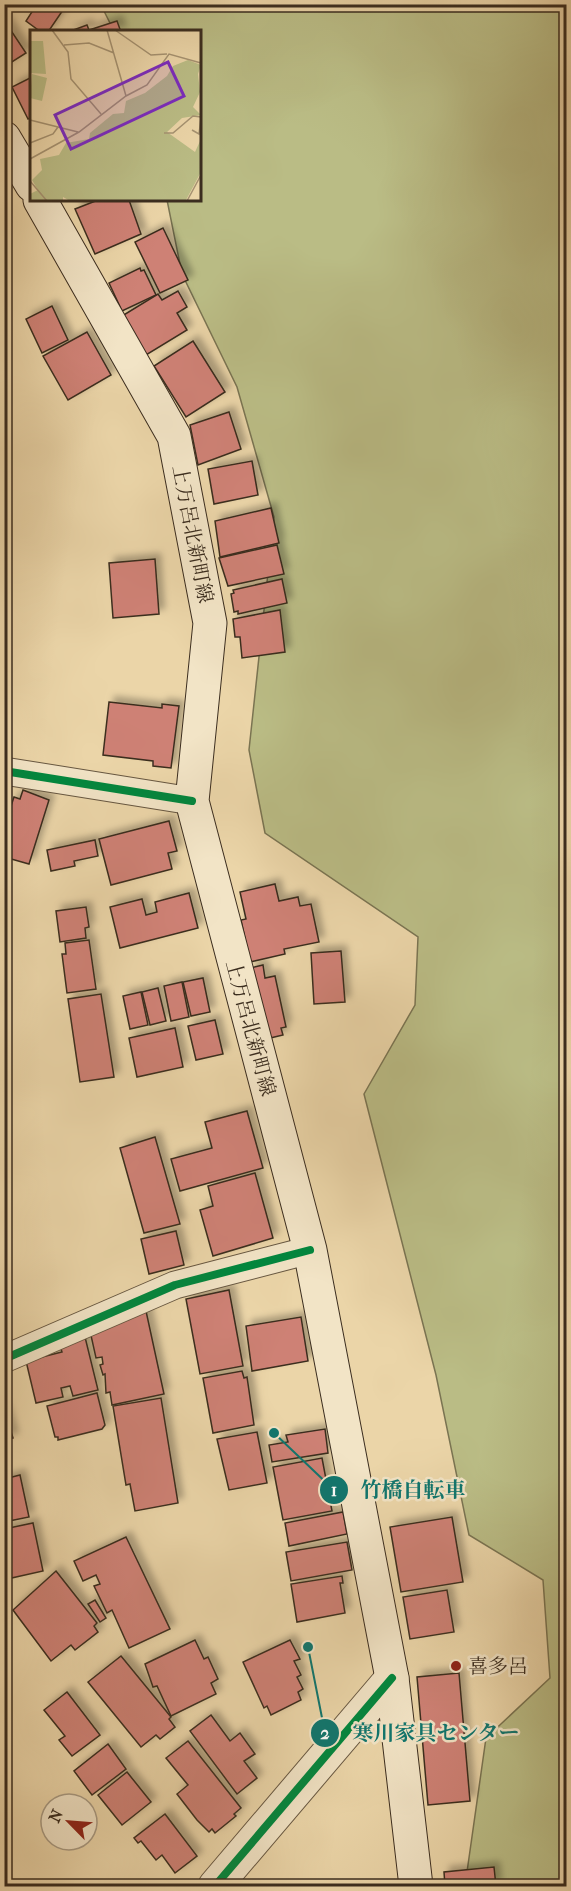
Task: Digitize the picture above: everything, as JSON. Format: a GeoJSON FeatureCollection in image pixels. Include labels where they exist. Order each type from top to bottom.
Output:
{"type":"FeatureCollection","features":[{"type":"Feature","properties":{"kind":"main road"},"geometry":{"type":"LineString","coordinates":[[4,138],[30,182]]}},
{"type":"Feature","properties":{"kind":"main road","name":"上万呂北新町線"},"geometry":{"type":"LineString","coordinates":[[41,201],[174,436],[210,623],[192,801],[310,1250],[392,1678],[416,1887]]}},
{"type":"Feature","properties":{"kind":"main road"},"geometry":{"type":"LineString","coordinates":[[215,1887],[392,1678]]}},
{"type":"Feature","properties":{"kind":"street"},"geometry":{"type":"LineString","coordinates":[[4,771],[192,801]]}},
{"type":"Feature","properties":{"kind":"street"},"geometry":{"type":"LineString","coordinates":[[4,1359],[175,1285],[310,1250]]}},
{"type":"Feature","properties":{"kind":"green space"},"geometry":{"type":"Polygon","coordinates":[[[101,5],[566,5],[566,1886],[465,1886],[486,1738],[550,1678],[543,1580],[469,1535],[436,1375],[364,1094],[415,1005],[418,937],[265,833],[249,750],[274,517],[237,387],[182,274],[167,201],[201,201],[201,30],[114,30],[101,5]]]}},
{"type":"Feature","properties":{"kind":"building"},"geometry":{"type":"Polygon","coordinates":[[[37,4],[62,4],[65,7],[49,30],[38,30],[26,21],[37,4]]]}},
{"type":"Feature","properties":{"kind":"building"},"geometry":{"type":"Polygon","coordinates":[[[4,20],[26,53],[4,67],[4,20]]]}},
{"type":"Feature","properties":{"kind":"building"},"geometry":{"type":"Polygon","coordinates":[[[117,21],[120,30],[89,30],[117,21]]]}},
{"type":"Feature","properties":{"kind":"building"},"geometry":{"type":"Polygon","coordinates":[[[87,25],[89,30],[73,30],[87,25]]]}},
{"type":"Feature","properties":{"kind":"building"},"geometry":{"type":"Polygon","coordinates":[[[30,78],[30,118],[28,119],[12,87],[30,78]]]}},
{"type":"Feature","properties":{"kind":"building"},"geometry":{"type":"Polygon","coordinates":[[[95,201],[129,201],[141,234],[95,254],[75,209],[95,201]]]}},
{"type":"Feature","properties":{"kind":"building"},"geometry":{"type":"Polygon","coordinates":[[[163,228],[188,280],[160,293],[135,242],[163,228]]]}},
{"type":"Feature","properties":{"kind":"building"},"geometry":{"type":"Polygon","coordinates":[[[140,268],[141,271],[144,270],[156,295],[122,311],[109,283],[140,268]]]}},
{"type":"Feature","properties":{"kind":"building"},"geometry":{"type":"Polygon","coordinates":[[[178,291],[187,307],[177,313],[187,330],[146,355],[122,316],[158,294],[162,300],[178,291]]]}},
{"type":"Feature","properties":{"kind":"building"},"geometry":{"type":"Polygon","coordinates":[[[52,306],[68,340],[42,353],[26,319],[52,306]]]}},
{"type":"Feature","properties":{"kind":"building"},"geometry":{"type":"Polygon","coordinates":[[[87,332],[111,375],[68,400],[43,356],[87,332]]]}},
{"type":"Feature","properties":{"kind":"building"},"geometry":{"type":"Polygon","coordinates":[[[193,341],[225,392],[186,417],[154,366],[193,341]]]}},
{"type":"Feature","properties":{"kind":"building"},"geometry":{"type":"Polygon","coordinates":[[[229,412],[241,449],[198,465],[190,425],[229,412]]]}},
{"type":"Feature","properties":{"kind":"building"},"geometry":{"type":"Polygon","coordinates":[[[252,461],[258,495],[214,504],[208,469],[252,461]]]}},
{"type":"Feature","properties":{"kind":"building"},"geometry":{"type":"Polygon","coordinates":[[[271,508],[279,543],[220,557],[215,521],[271,508]]]}},
{"type":"Feature","properties":{"kind":"building"},"geometry":{"type":"Polygon","coordinates":[[[277,545],[284,574],[228,586],[219,558],[277,545]]]}},
{"type":"Feature","properties":{"kind":"building"},"geometry":{"type":"Polygon","coordinates":[[[155,559],[159,614],[113,618],[109,563],[155,559]]]}},
{"type":"Feature","properties":{"kind":"building"},"geometry":{"type":"Polygon","coordinates":[[[282,579],[287,603],[238,614],[238,611],[234,612],[231,594],[234,593],[233,590],[282,579]]]}},
{"type":"Feature","properties":{"kind":"building"},"geometry":{"type":"Polygon","coordinates":[[[280,610],[285,652],[242,658],[240,637],[235,637],[233,619],[280,610]]]}},
{"type":"Feature","properties":{"kind":"building"},"geometry":{"type":"Polygon","coordinates":[[[109,702],[162,708],[162,704],[179,706],[171,768],[153,766],[153,761],[103,755],[109,702]]]}},
{"type":"Feature","properties":{"kind":"building"},"geometry":{"type":"Polygon","coordinates":[[[23,790],[49,800],[29,864],[4,857],[4,827],[14,797],[20,799],[23,790]]]}},
{"type":"Feature","properties":{"kind":"building"},"geometry":{"type":"Polygon","coordinates":[[[169,821],[177,851],[168,853],[172,869],[111,885],[99,839],[169,821]]]}},
{"type":"Feature","properties":{"kind":"building"},"geometry":{"type":"Polygon","coordinates":[[[95,840],[98,856],[74,861],[75,866],[51,871],[47,850],[95,840]]]}},
{"type":"Feature","properties":{"kind":"building"},"geometry":{"type":"Polygon","coordinates":[[[275,884],[279,901],[298,897],[300,906],[311,904],[319,942],[284,949],[285,954],[250,962],[241,920],[246,919],[240,892],[275,884]]]}},
{"type":"Feature","properties":{"kind":"building"},"geometry":{"type":"Polygon","coordinates":[[[189,893],[198,928],[120,948],[110,907],[142,899],[146,915],[157,912],[155,902],[189,893]]]}},
{"type":"Feature","properties":{"kind":"building"},"geometry":{"type":"Polygon","coordinates":[[[86,907],[89,927],[85,928],[86,938],[60,942],[56,911],[86,907]]]}},
{"type":"Feature","properties":{"kind":"building"},"geometry":{"type":"Polygon","coordinates":[[[89,940],[96,989],[67,993],[62,954],[66,954],[65,943],[89,940]]]}},
{"type":"Feature","properties":{"kind":"building"},"geometry":{"type":"Polygon","coordinates":[[[341,951],[345,1002],[314,1004],[311,953],[341,951]]]}},
{"type":"Feature","properties":{"kind":"building"},"geometry":{"type":"Polygon","coordinates":[[[263,965],[265,978],[275,976],[286,1027],[281,1028],[283,1035],[266,1039],[250,968],[263,965]]]}},
{"type":"Feature","properties":{"kind":"building"},"geometry":{"type":"Polygon","coordinates":[[[203,978],[210,1012],[191,1016],[183,982],[203,978]]]}},
{"type":"Feature","properties":{"kind":"building"},"geometry":{"type":"Polygon","coordinates":[[[182,982],[189,1017],[171,1021],[164,986],[182,982]]]}},
{"type":"Feature","properties":{"kind":"building"},"geometry":{"type":"Polygon","coordinates":[[[158,988],[166,1021],[150,1025],[142,992],[158,988]]]}},
{"type":"Feature","properties":{"kind":"building"},"geometry":{"type":"Polygon","coordinates":[[[141,992],[148,1025],[130,1029],[123,996],[141,992]]]}},
{"type":"Feature","properties":{"kind":"building"},"geometry":{"type":"Polygon","coordinates":[[[101,994],[114,1077],[80,1082],[68,999],[101,994]]]}},
{"type":"Feature","properties":{"kind":"building"},"geometry":{"type":"Polygon","coordinates":[[[215,1020],[223,1054],[196,1060],[188,1026],[215,1020]]]}},
{"type":"Feature","properties":{"kind":"building"},"geometry":{"type":"Polygon","coordinates":[[[175,1028],[183,1067],[137,1077],[129,1038],[175,1028]]]}},
{"type":"Feature","properties":{"kind":"building"},"geometry":{"type":"Polygon","coordinates":[[[247,1111],[263,1168],[180,1191],[171,1159],[212,1148],[205,1122],[247,1111]]]}},
{"type":"Feature","properties":{"kind":"building"},"geometry":{"type":"Polygon","coordinates":[[[155,1137],[180,1224],[144,1233],[120,1148],[155,1137]]]}},
{"type":"Feature","properties":{"kind":"building"},"geometry":{"type":"Polygon","coordinates":[[[255,1173],[273,1238],[213,1256],[200,1210],[213,1206],[208,1186],[255,1173]]]}},
{"type":"Feature","properties":{"kind":"building"},"geometry":{"type":"Polygon","coordinates":[[[176,1231],[184,1265],[149,1274],[141,1239],[176,1231]]]}},
{"type":"Feature","properties":{"kind":"building"},"geometry":{"type":"Polygon","coordinates":[[[229,1290],[243,1366],[200,1374],[186,1299],[229,1290]]]}},
{"type":"Feature","properties":{"kind":"building"},"geometry":{"type":"Polygon","coordinates":[[[146,1311],[164,1394],[112,1405],[110,1392],[106,1393],[105,1374],[103,1375],[100,1365],[103,1364],[102,1357],[96,1358],[90,1331],[146,1311]]]}},
{"type":"Feature","properties":{"kind":"building"},"geometry":{"type":"Polygon","coordinates":[[[301,1317],[308,1361],[252,1371],[246,1326],[301,1317]]]}},
{"type":"Feature","properties":{"kind":"building"},"geometry":{"type":"Polygon","coordinates":[[[85,1337],[98,1390],[73,1396],[70,1386],[61,1388],[63,1397],[36,1403],[26,1361],[62,1352],[59,1343],[85,1337]]]}},
{"type":"Feature","properties":{"kind":"building"},"geometry":{"type":"Polygon","coordinates":[[[242,1371],[244,1378],[247,1377],[254,1425],[213,1433],[203,1378],[242,1371]]]}},
{"type":"Feature","properties":{"kind":"building"},"geometry":{"type":"Polygon","coordinates":[[[97,1393],[105,1425],[102,1429],[58,1440],[58,1437],[55,1437],[47,1406],[97,1393]]]}},
{"type":"Feature","properties":{"kind":"building"},"geometry":{"type":"Polygon","coordinates":[[[161,1398],[178,1503],[135,1511],[130,1484],[126,1485],[113,1406],[161,1398]]]}},
{"type":"Feature","properties":{"kind":"building"},"geometry":{"type":"Polygon","coordinates":[[[4,1409],[13,1438],[4,1440],[4,1409]]]}},
{"type":"Feature","properties":{"kind":"building"},"geometry":{"type":"Polygon","coordinates":[[[325,1429],[328,1453],[272,1462],[269,1445],[288,1442],[286,1435],[325,1429]]]}},
{"type":"Feature","properties":{"kind":"building"},"geometry":{"type":"Polygon","coordinates":[[[257,1432],[267,1483],[229,1490],[217,1439],[257,1432]]]}},
{"type":"Feature","properties":{"kind":"building"},"geometry":{"type":"Polygon","coordinates":[[[322,1458],[332,1511],[283,1520],[273,1467],[322,1458]]]}},
{"type":"Feature","properties":{"kind":"building"},"geometry":{"type":"Polygon","coordinates":[[[20,1475],[29,1517],[4,1522],[4,1479],[20,1475]]]}},
{"type":"Feature","properties":{"kind":"building"},"geometry":{"type":"Polygon","coordinates":[[[343,1512],[347,1534],[289,1546],[285,1523],[343,1512]]]}},
{"type":"Feature","properties":{"kind":"building"},"geometry":{"type":"Polygon","coordinates":[[[452,1517],[463,1582],[401,1592],[390,1527],[452,1517]]]}},
{"type":"Feature","properties":{"kind":"building"},"geometry":{"type":"Polygon","coordinates":[[[33,1523],[43,1571],[7,1579],[4,1529],[33,1523]]]}},
{"type":"Feature","properties":{"kind":"building"},"geometry":{"type":"Polygon","coordinates":[[[126,1537],[170,1629],[129,1648],[112,1610],[107,1613],[94,1586],[100,1584],[96,1575],[83,1581],[74,1561],[126,1537]]]}},
{"type":"Feature","properties":{"kind":"building"},"geometry":{"type":"Polygon","coordinates":[[[347,1542],[352,1570],[291,1581],[286,1552],[347,1542]]]}},
{"type":"Feature","properties":{"kind":"building"},"geometry":{"type":"Polygon","coordinates":[[[56,1571],[97,1623],[94,1626],[98,1632],[75,1650],[71,1645],[51,1661],[13,1610],[56,1571]]]}},
{"type":"Feature","properties":{"kind":"building"},"geometry":{"type":"Polygon","coordinates":[[[342,1576],[343,1583],[340,1583],[345,1613],[297,1622],[291,1584],[342,1576]]]}},
{"type":"Feature","properties":{"kind":"building"},"geometry":{"type":"Polygon","coordinates":[[[447,1590],[454,1632],[410,1639],[403,1597],[447,1590]]]}},
{"type":"Feature","properties":{"kind":"building"},"geometry":{"type":"Polygon","coordinates":[[[95,1600],[106,1618],[100,1622],[88,1604],[95,1600]]]}},
{"type":"Feature","properties":{"kind":"building"},"geometry":{"type":"Polygon","coordinates":[[[195,1640],[204,1659],[208,1657],[218,1679],[211,1683],[216,1694],[171,1716],[157,1686],[153,1687],[145,1664],[195,1640]]]}},
{"type":"Feature","properties":{"kind":"building"},"geometry":{"type":"Polygon","coordinates":[[[290,1640],[300,1659],[294,1661],[301,1675],[297,1677],[303,1689],[298,1692],[301,1700],[271,1715],[267,1706],[264,1708],[243,1662],[290,1640]]]}},
{"type":"Feature","properties":{"kind":"building"},"geometry":{"type":"Polygon","coordinates":[[[121,1656],[171,1717],[169,1719],[175,1727],[160,1739],[156,1735],[141,1747],[88,1682],[121,1656]]]}},
{"type":"Feature","properties":{"kind":"building"},"geometry":{"type":"Polygon","coordinates":[[[459,1673],[470,1801],[428,1805],[417,1677],[459,1673]]]}},
{"type":"Feature","properties":{"kind":"building"},"geometry":{"type":"Polygon","coordinates":[[[67,1692],[100,1735],[72,1756],[59,1740],[65,1736],[44,1710],[67,1692]]]}},
{"type":"Feature","properties":{"kind":"building"},"geometry":{"type":"Polygon","coordinates":[[[211,1715],[230,1741],[240,1733],[255,1754],[244,1761],[257,1778],[237,1794],[190,1731],[211,1715]]]}},
{"type":"Feature","properties":{"kind":"building"},"geometry":{"type":"Polygon","coordinates":[[[188,1741],[241,1808],[234,1814],[236,1816],[215,1833],[212,1829],[209,1832],[197,1820],[177,1794],[188,1785],[166,1758],[188,1741]]]}},
{"type":"Feature","properties":{"kind":"building"},"geometry":{"type":"Polygon","coordinates":[[[108,1744],[126,1769],[96,1792],[90,1792],[74,1771],[108,1744]]]}},
{"type":"Feature","properties":{"kind":"building"},"geometry":{"type":"Polygon","coordinates":[[[127,1772],[151,1802],[122,1825],[99,1794],[127,1772]]]}},
{"type":"Feature","properties":{"kind":"building"},"geometry":{"type":"Polygon","coordinates":[[[165,1814],[197,1856],[175,1873],[162,1855],[156,1860],[141,1841],[138,1843],[134,1838],[165,1814]]]}},
{"type":"Feature","properties":{"kind":"building"},"geometry":{"type":"Polygon","coordinates":[[[494,1867],[496,1886],[445,1886],[444,1872],[494,1867]]]}},
{"type":"Feature","properties":{"kind":"cycle path"},"geometry":{"type":"LineString","coordinates":[[4,771],[192,801]]}},
{"type":"Feature","properties":{"kind":"cycle path"},"geometry":{"type":"LineString","coordinates":[[4,1359],[175,1285],[310,1250]]}},
{"type":"Feature","properties":{"kind":"cycle path"},"geometry":{"type":"LineString","coordinates":[[215,1886],[392,1678]]}},
{"type":"Feature","properties":{"kind":"place","name":"竹橋自転車"},"geometry":{"type":"Point","coordinates":[274,1433]}},
{"type":"Feature","properties":{"kind":"place","name":"寒川家具センター"},"geometry":{"type":"Point","coordinates":[308,1647]}},
{"type":"Feature","properties":{"kind":"place","name":"喜多呂"},"geometry":{"type":"Point","coordinates":[456,1666]}}]}
